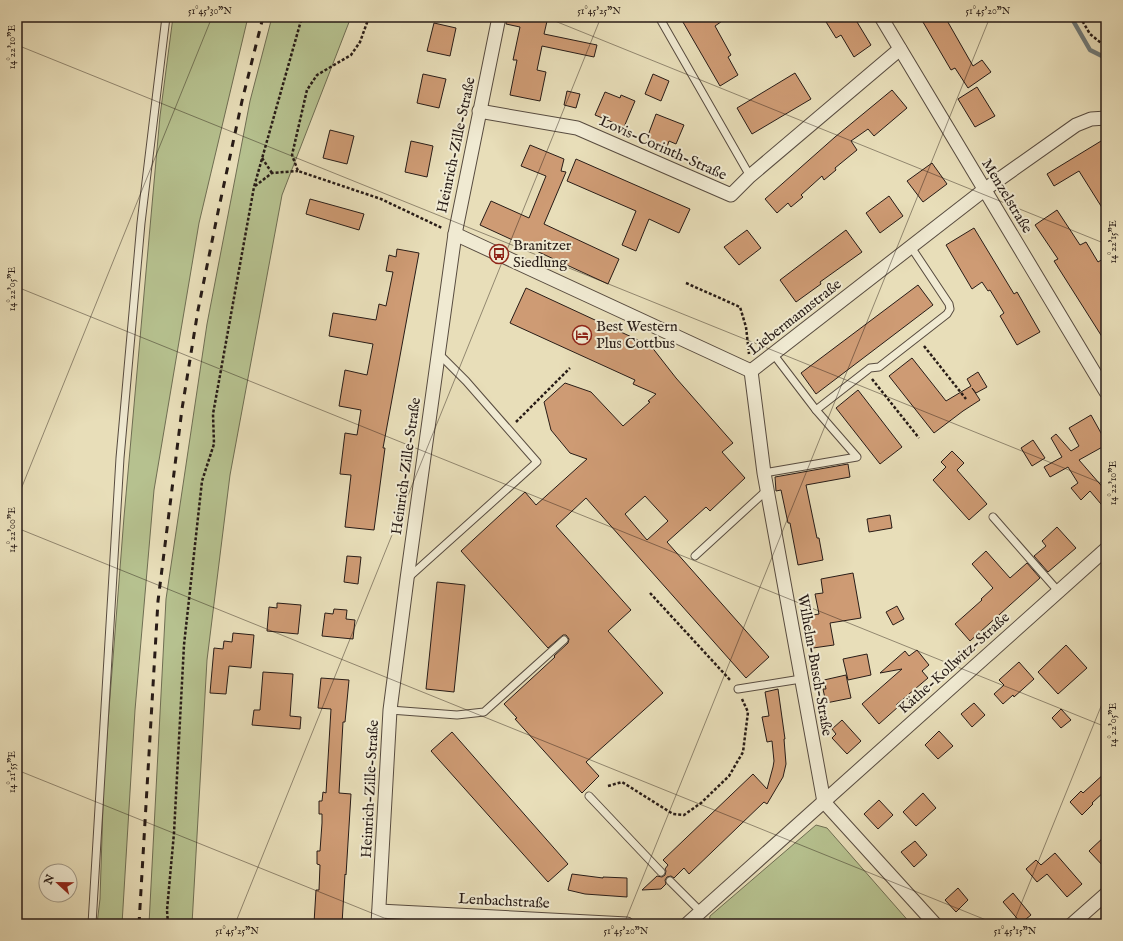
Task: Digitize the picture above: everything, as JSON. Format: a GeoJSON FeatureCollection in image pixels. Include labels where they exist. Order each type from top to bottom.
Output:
{"type":"FeatureCollection","features":[{"type":"Feature","properties":{"kind":"street","name":"Heinrich-Zille-Straße"},"geometry":{"type":"LineString","coordinates":[[378,924],[380,911],[390,710],[407,579],[455,234],[499,17]]}},
{"type":"Feature","properties":{"kind":"street","name":"Menzelstraße"},"geometry":{"type":"LineString","coordinates":[[881,17],[1106,392]]}},
{"type":"Feature","properties":{"kind":"street","name":"Lovis-Corinth-Straße"},"geometry":{"type":"LineString","coordinates":[[479,110],[577,128],[731,195],[750,176],[900,49]]}},
{"type":"Feature","properties":{"kind":"street","name":"Liebermannstraße"},"geometry":{"type":"LineString","coordinates":[[455,234],[752,371],[984,190],[1076,125],[1091,119],[1106,118]]}},
{"type":"Feature","properties":{"kind":"street","name":"Wilhelm-Busch-Straße"},"geometry":{"type":"LineString","coordinates":[[752,371],[764,473],[824,802]]}},
{"type":"Feature","properties":{"kind":"street","name":"Käthe-Kollwitz-Straße"},"geometry":{"type":"LineString","coordinates":[[824,802],[1106,549]]}},
{"type":"Feature","properties":{"kind":"street"},"geometry":{"type":"LineString","coordinates":[[687,924],[824,802],[935,924]]}},
{"type":"Feature","properties":{"kind":"street"},"geometry":{"type":"LineString","coordinates":[[1072,924],[1106,894]]}},
{"type":"Feature","properties":{"kind":"street","name":"Lenbachstraße"},"geometry":{"type":"LineString","coordinates":[[380,911],[627,924]]}},
{"type":"Feature","properties":{"kind":"lane"},"geometry":{"type":"LineString","coordinates":[[92,924],[120,458],[141,223],[166,17]]}},
{"type":"Feature","properties":{"kind":"lane"},"geometry":{"type":"LineString","coordinates":[[658,17],[750,176]]}},
{"type":"Feature","properties":{"kind":"lane"},"geometry":{"type":"LineString","coordinates":[[816,410],[870,368],[879,367],[947,314],[950,309],[949,304],[911,247]]}},
{"type":"Feature","properties":{"kind":"lane"},"geometry":{"type":"LineString","coordinates":[[407,579],[536,462],[466,381],[438,352]]}},
{"type":"Feature","properties":{"kind":"lane"},"geometry":{"type":"LineString","coordinates":[[764,473],[856,458],[816,410],[774,355]]}},
{"type":"Feature","properties":{"kind":"lane"},"geometry":{"type":"LineString","coordinates":[[695,556],[767,490]]}},
{"type":"Feature","properties":{"kind":"lane"},"geometry":{"type":"LineString","coordinates":[[992,517],[1058,591]]}},
{"type":"Feature","properties":{"kind":"lane"},"geometry":{"type":"LineString","coordinates":[[390,710],[457,715],[484,712],[564,640]]}},
{"type":"Feature","properties":{"kind":"lane"},"geometry":{"type":"LineString","coordinates":[[738,689],[802,679]]}},
{"type":"Feature","properties":{"kind":"lane"},"geometry":{"type":"LineString","coordinates":[[589,796],[661,872]]}},
{"type":"Feature","properties":{"kind":"lane"},"geometry":{"type":"LineString","coordinates":[[670,881],[701,912]]}},
{"type":"Feature","properties":{"kind":"path"},"geometry":{"type":"LineString","coordinates":[[168,924],[184,645],[202,481],[214,444],[213,414],[254,187],[302,17]]}},
{"type":"Feature","properties":{"kind":"path"},"geometry":{"type":"LineString","coordinates":[[298,171],[292,155],[307,90],[316,75],[351,55],[360,42],[369,17]]}},
{"type":"Feature","properties":{"kind":"path"},"geometry":{"type":"LineString","coordinates":[[1080,17],[1090,34],[1106,47]]}},
{"type":"Feature","properties":{"kind":"path"},"geometry":{"type":"LineString","coordinates":[[262,158],[272,173]]}},
{"type":"Feature","properties":{"kind":"path"},"geometry":{"type":"LineString","coordinates":[[254,187],[272,173],[298,171],[381,199],[455,234]]}},
{"type":"Feature","properties":{"kind":"path"},"geometry":{"type":"LineString","coordinates":[[686,283],[740,307],[746,327],[752,371]]}},
{"type":"Feature","properties":{"kind":"path"},"geometry":{"type":"LineString","coordinates":[[917,337],[966,399]]}},
{"type":"Feature","properties":{"kind":"path"},"geometry":{"type":"LineString","coordinates":[[508,430],[570,368]]}},
{"type":"Feature","properties":{"kind":"path"},"geometry":{"type":"LineString","coordinates":[[866,372],[919,438]]}},
{"type":"Feature","properties":{"kind":"path"},"geometry":{"type":"LineString","coordinates":[[1102,405],[1106,412]]}},
{"type":"Feature","properties":{"kind":"path"},"geometry":{"type":"LineString","coordinates":[[608,786],[622,782],[673,814],[684,815],[701,803],[729,776],[743,752],[748,712],[738,689],[650,593]]}},
{"type":"Feature","properties":{"kind":"path"},"geometry":{"type":"LineString","coordinates":[[17,863],[20,871],[18,924]]}},
{"type":"Feature","properties":{"kind":"green space"},"geometry":{"type":"Polygon","coordinates":[[[173,17],[248,17],[199,223],[154,490],[135,710],[122,924],[97,924],[100,899],[104,774],[124,517],[160,116],[173,17]]]}},
{"type":"Feature","properties":{"kind":"green space"},"geometry":{"type":"Polygon","coordinates":[[[272,17],[351,17],[282,195],[230,475],[207,660],[192,924],[149,924],[166,599],[207,324],[250,101],[272,17]]]}},
{"type":"Feature","properties":{"kind":"green space"},"geometry":{"type":"Polygon","coordinates":[[[816,825],[827,828],[911,924],[709,924],[710,916],[816,825]]]}},
{"type":"Feature","properties":{"kind":"building"},"geometry":{"type":"Polygon","coordinates":[[[507,17],[548,17],[544,34],[597,45],[594,57],[542,46],[537,70],[546,72],[540,101],[510,95],[517,60],[513,60],[520,27],[506,24],[507,17]]]}},
{"type":"Feature","properties":{"kind":"building"},"geometry":{"type":"Polygon","coordinates":[[[680,17],[728,17],[715,26],[731,55],[728,57],[738,75],[720,86],[680,17]]]}},
{"type":"Feature","properties":{"kind":"building"},"geometry":{"type":"Polygon","coordinates":[[[823,17],[854,17],[871,45],[854,57],[841,35],[836,38],[823,17]]]}},
{"type":"Feature","properties":{"kind":"building"},"geometry":{"type":"Polygon","coordinates":[[[920,17],[945,17],[973,66],[982,60],[991,72],[968,88],[955,68],[951,70],[920,17]]]}},
{"type":"Feature","properties":{"kind":"building"},"geometry":{"type":"Polygon","coordinates":[[[434,23],[456,28],[450,56],[427,51],[434,23]]]}},
{"type":"Feature","properties":{"kind":"building"},"geometry":{"type":"Polygon","coordinates":[[[795,73],[811,99],[752,134],[737,108],[795,73]]]}},
{"type":"Feature","properties":{"kind":"building"},"geometry":{"type":"Polygon","coordinates":[[[423,74],[446,79],[439,108],[417,103],[423,74]]]}},
{"type":"Feature","properties":{"kind":"building"},"geometry":{"type":"Polygon","coordinates":[[[653,74],[669,81],[661,101],[645,94],[653,74]]]}},
{"type":"Feature","properties":{"kind":"building"},"geometry":{"type":"Polygon","coordinates":[[[977,87],[995,116],[975,127],[958,99],[977,87]]]}},
{"type":"Feature","properties":{"kind":"building"},"geometry":{"type":"Polygon","coordinates":[[[892,90],[907,108],[874,136],[868,129],[851,141],[857,150],[835,168],[836,170],[824,180],[822,176],[801,195],[803,197],[791,207],[788,203],[777,213],[765,199],[835,137],[892,90]]]}},
{"type":"Feature","properties":{"kind":"building"},"geometry":{"type":"Polygon","coordinates":[[[567,91],[580,94],[576,108],[564,105],[567,91]]]}},
{"type":"Feature","properties":{"kind":"building"},"geometry":{"type":"Polygon","coordinates":[[[605,92],[620,98],[621,95],[635,101],[624,127],[595,115],[605,92]]]}},
{"type":"Feature","properties":{"kind":"building"},"geometry":{"type":"Polygon","coordinates":[[[656,114],[684,125],[676,144],[669,141],[667,147],[647,138],[656,114]]]}},
{"type":"Feature","properties":{"kind":"building"},"geometry":{"type":"Polygon","coordinates":[[[330,130],[354,136],[347,164],[323,158],[330,130]]]}},
{"type":"Feature","properties":{"kind":"building"},"geometry":{"type":"Polygon","coordinates":[[[1106,138],[1106,214],[1079,171],[1054,186],[1047,174],[1106,138]]]}},
{"type":"Feature","properties":{"kind":"building"},"geometry":{"type":"Polygon","coordinates":[[[411,141],[433,146],[427,177],[405,172],[411,141]]]}},
{"type":"Feature","properties":{"kind":"building"},"geometry":{"type":"Polygon","coordinates":[[[530,145],[564,159],[561,171],[566,172],[544,224],[619,259],[608,284],[480,225],[491,201],[529,218],[546,176],[521,166],[530,145]]]}},
{"type":"Feature","properties":{"kind":"building"},"geometry":{"type":"Polygon","coordinates":[[[576,159],[690,209],[679,233],[649,219],[636,251],[622,245],[636,211],[567,181],[576,159]]]}},
{"type":"Feature","properties":{"kind":"building"},"geometry":{"type":"Polygon","coordinates":[[[932,163],[947,184],[923,202],[907,181],[932,163]]]}},
{"type":"Feature","properties":{"kind":"building"},"geometry":{"type":"Polygon","coordinates":[[[889,196],[903,216],[880,233],[866,213],[889,196]]]}},
{"type":"Feature","properties":{"kind":"building"},"geometry":{"type":"Polygon","coordinates":[[[310,199],[364,214],[359,230],[306,214],[310,199]]]}},
{"type":"Feature","properties":{"kind":"building"},"geometry":{"type":"Polygon","coordinates":[[[1057,210],[1080,245],[1086,242],[1098,262],[1106,257],[1106,343],[1054,261],[1058,259],[1035,225],[1057,210]]]}},
{"type":"Feature","properties":{"kind":"building"},"geometry":{"type":"Polygon","coordinates":[[[974,228],[1014,294],[1017,292],[1040,332],[1017,345],[1000,316],[1004,313],[990,290],[988,291],[982,282],[972,289],[946,245],[974,228]]]}},
{"type":"Feature","properties":{"kind":"building"},"geometry":{"type":"Polygon","coordinates":[[[747,230],[761,248],[739,265],[724,247],[747,230]]]}},
{"type":"Feature","properties":{"kind":"building"},"geometry":{"type":"Polygon","coordinates":[[[846,230],[862,252],[820,282],[821,284],[796,302],[780,280],[846,230]]]}},
{"type":"Feature","properties":{"kind":"building"},"geometry":{"type":"Polygon","coordinates":[[[397,249],[419,253],[383,448],[385,448],[374,530],[345,527],[351,475],[340,474],[345,433],[357,435],[361,410],[339,406],[345,370],[367,375],[373,344],[329,336],[333,313],[376,320],[379,304],[386,306],[393,272],[386,271],[389,255],[396,257],[397,249]]]}},
{"type":"Feature","properties":{"kind":"building"},"geometry":{"type":"Polygon","coordinates":[[[918,285],[933,305],[816,394],[801,373],[918,285]]]}},
{"type":"Feature","properties":{"kind":"building"},"geometry":{"type":"Polygon","coordinates":[[[526,288],[651,346],[676,378],[733,443],[722,452],[745,478],[710,511],[706,507],[667,542],[769,657],[746,678],[586,498],[556,526],[631,610],[608,631],[663,693],[586,762],[599,776],[582,793],[515,719],[517,718],[504,704],[555,657],[554,656],[568,643],[569,639],[566,635],[563,635],[548,648],[461,551],[525,492],[536,505],[587,459],[570,453],[551,430],[544,402],[565,383],[591,392],[623,426],[650,402],[648,401],[656,394],[633,384],[635,380],[510,323],[526,288]],[[645,496],[625,514],[647,540],[668,521],[645,496]]]}},
{"type":"Feature","properties":{"kind":"building"},"geometry":{"type":"Polygon","coordinates":[[[912,358],[946,401],[971,386],[967,379],[978,372],[987,387],[976,393],[972,388],[980,400],[934,433],[889,376],[912,358]]]}},
{"type":"Feature","properties":{"kind":"building"},"geometry":{"type":"Polygon","coordinates":[[[858,390],[902,447],[880,464],[836,408],[858,390]]]}},
{"type":"Feature","properties":{"kind":"building"},"geometry":{"type":"Polygon","coordinates":[[[1091,415],[1106,442],[1106,445],[1079,460],[1106,491],[1106,510],[1090,491],[1081,500],[1071,488],[1078,483],[1068,467],[1050,477],[1044,467],[1062,457],[1051,438],[1056,434],[1071,451],[1079,446],[1069,428],[1091,415]]]}},
{"type":"Feature","properties":{"kind":"building"},"geometry":{"type":"Polygon","coordinates":[[[1033,440],[1045,458],[1032,466],[1021,448],[1033,440]]]}},
{"type":"Feature","properties":{"kind":"building"},"geometry":{"type":"Polygon","coordinates":[[[952,451],[964,463],[957,470],[987,504],[969,520],[933,480],[946,467],[941,462],[952,451]]]}},
{"type":"Feature","properties":{"kind":"building"},"geometry":{"type":"Polygon","coordinates":[[[848,464],[850,477],[806,485],[823,560],[798,565],[790,523],[788,523],[781,490],[776,491],[775,477],[848,464]]]}},
{"type":"Feature","properties":{"kind":"building"},"geometry":{"type":"Polygon","coordinates":[[[890,515],[892,528],[869,532],[867,519],[890,515]]]}},
{"type":"Feature","properties":{"kind":"building"},"geometry":{"type":"Polygon","coordinates":[[[1057,527],[1076,548],[1048,572],[1034,556],[1046,546],[1042,541],[1057,527]]]}},
{"type":"Feature","properties":{"kind":"building"},"geometry":{"type":"Polygon","coordinates":[[[986,551],[1010,578],[1027,563],[1040,578],[970,641],[955,624],[993,588],[972,564],[986,551]]]}},
{"type":"Feature","properties":{"kind":"building"},"geometry":{"type":"Polygon","coordinates":[[[347,556],[361,557],[358,584],[344,582],[347,556]]]}},
{"type":"Feature","properties":{"kind":"building"},"geometry":{"type":"Polygon","coordinates":[[[853,573],[861,618],[830,623],[834,645],[813,648],[807,616],[819,614],[815,594],[823,593],[821,579],[853,573]]]}},
{"type":"Feature","properties":{"kind":"building"},"geometry":{"type":"Polygon","coordinates":[[[437,582],[465,585],[454,692],[426,689],[437,582]]]}},
{"type":"Feature","properties":{"kind":"building"},"geometry":{"type":"Polygon","coordinates":[[[277,603],[301,605],[298,634],[267,631],[269,607],[277,608],[277,603]]]}},
{"type":"Feature","properties":{"kind":"building"},"geometry":{"type":"Polygon","coordinates":[[[897,606],[904,619],[893,625],[886,612],[897,606]]]}},
{"type":"Feature","properties":{"kind":"building"},"geometry":{"type":"Polygon","coordinates":[[[334,609],[347,610],[346,619],[355,620],[353,639],[322,636],[325,613],[333,614],[334,609]]]}},
{"type":"Feature","properties":{"kind":"building"},"geometry":{"type":"Polygon","coordinates":[[[233,633],[254,635],[251,668],[229,666],[226,694],[210,693],[214,648],[223,649],[224,641],[232,642],[233,633]]]}},
{"type":"Feature","properties":{"kind":"building"},"geometry":{"type":"Polygon","coordinates":[[[1066,645],[1087,668],[1058,694],[1038,672],[1066,645]]]}},
{"type":"Feature","properties":{"kind":"building"},"geometry":{"type":"Polygon","coordinates":[[[917,650],[929,665],[922,671],[928,678],[896,705],[898,707],[879,724],[862,704],[902,669],[880,673],[905,651],[909,656],[917,650]]]}},
{"type":"Feature","properties":{"kind":"building"},"geometry":{"type":"Polygon","coordinates":[[[867,654],[871,675],[848,680],[843,659],[867,654]]]}},
{"type":"Feature","properties":{"kind":"building"},"geometry":{"type":"Polygon","coordinates":[[[1019,662],[1034,679],[1014,697],[1013,695],[1003,704],[994,694],[1004,685],[999,680],[1019,662]]]}},
{"type":"Feature","properties":{"kind":"building"},"geometry":{"type":"Polygon","coordinates":[[[263,672],[293,674],[290,716],[301,717],[300,729],[252,725],[254,710],[260,710],[263,672]]]}},
{"type":"Feature","properties":{"kind":"building"},"geometry":{"type":"Polygon","coordinates":[[[846,675],[851,698],[826,703],[823,689],[826,689],[824,680],[846,675]]]}},
{"type":"Feature","properties":{"kind":"building"},"geometry":{"type":"Polygon","coordinates":[[[321,678],[349,680],[345,722],[343,722],[339,793],[351,794],[342,924],[314,923],[316,890],[319,890],[320,865],[317,864],[317,851],[320,851],[322,823],[322,814],[319,814],[319,801],[322,801],[323,792],[326,793],[331,709],[318,708],[321,678]]]}},
{"type":"Feature","properties":{"kind":"building"},"geometry":{"type":"Polygon","coordinates":[[[778,689],[785,739],[786,764],[783,777],[767,804],[764,802],[689,874],[684,868],[674,878],[671,876],[667,877],[665,880],[666,884],[661,889],[642,890],[657,876],[662,877],[665,875],[665,869],[668,865],[663,860],[753,774],[767,789],[774,761],[772,741],[767,742],[762,717],[769,716],[765,692],[778,689]]]}},
{"type":"Feature","properties":{"kind":"building"},"geometry":{"type":"Polygon","coordinates":[[[974,703],[985,715],[972,727],[961,714],[974,703]]]}},
{"type":"Feature","properties":{"kind":"building"},"geometry":{"type":"Polygon","coordinates":[[[1061,709],[1071,720],[1061,728],[1052,718],[1061,709]]]}},
{"type":"Feature","properties":{"kind":"building"},"geometry":{"type":"Polygon","coordinates":[[[842,720],[861,741],[847,754],[832,738],[836,734],[832,729],[842,720]]]}},
{"type":"Feature","properties":{"kind":"building"},"geometry":{"type":"Polygon","coordinates":[[[939,731],[953,746],[938,759],[925,745],[939,731]]]}},
{"type":"Feature","properties":{"kind":"building"},"geometry":{"type":"Polygon","coordinates":[[[452,732],[568,864],[548,882],[431,751],[452,732]]]}},
{"type":"Feature","properties":{"kind":"building"},"geometry":{"type":"Polygon","coordinates":[[[1106,772],[1106,790],[1082,815],[1070,802],[1081,791],[1083,793],[1106,772]]]}},
{"type":"Feature","properties":{"kind":"building"},"geometry":{"type":"Polygon","coordinates":[[[923,793],[936,808],[916,826],[903,812],[923,793]]]}},
{"type":"Feature","properties":{"kind":"building"},"geometry":{"type":"Polygon","coordinates":[[[879,800],[893,815],[878,829],[864,814],[879,800]]]}},
{"type":"Feature","properties":{"kind":"building"},"geometry":{"type":"Polygon","coordinates":[[[1106,835],[1106,869],[1089,851],[1106,835]]]}},
{"type":"Feature","properties":{"kind":"building"},"geometry":{"type":"Polygon","coordinates":[[[915,841],[927,855],[914,867],[901,852],[915,841]]]}},
{"type":"Feature","properties":{"kind":"building"},"geometry":{"type":"Polygon","coordinates":[[[1055,853],[1082,884],[1067,897],[1047,874],[1037,882],[1026,869],[1036,860],[1041,865],[1055,853]]]}},
{"type":"Feature","properties":{"kind":"building"},"geometry":{"type":"Polygon","coordinates":[[[572,874],[603,878],[627,878],[627,897],[585,894],[568,890],[572,874]]]}},
{"type":"Feature","properties":{"kind":"building"},"geometry":{"type":"Polygon","coordinates":[[[958,888],[968,900],[956,912],[945,900],[958,888]]]}},
{"type":"Feature","properties":{"kind":"building"},"geometry":{"type":"Polygon","coordinates":[[[1013,893],[1031,915],[1021,923],[1003,902],[1013,893]]]}},
{"type":"Feature","properties":{"kind":"waterway"},"geometry":{"type":"LineString","coordinates":[[1071,17],[1090,50],[1106,58]]}},
{"type":"Feature","properties":{"kind":"railway"},"geometry":{"type":"LineString","coordinates":[[139,924],[158,601],[182,409],[198,310],[218,212],[242,101],[263,17]]}},
{"type":"Feature","properties":{"kind":"place","name":"Branitzer Siedlung"},"geometry":{"type":"Point","coordinates":[499,254]}},
{"type":"Feature","properties":{"kind":"place","name":"Best Western Plus Cottbus"},"geometry":{"type":"Point","coordinates":[582,335]}}]}
